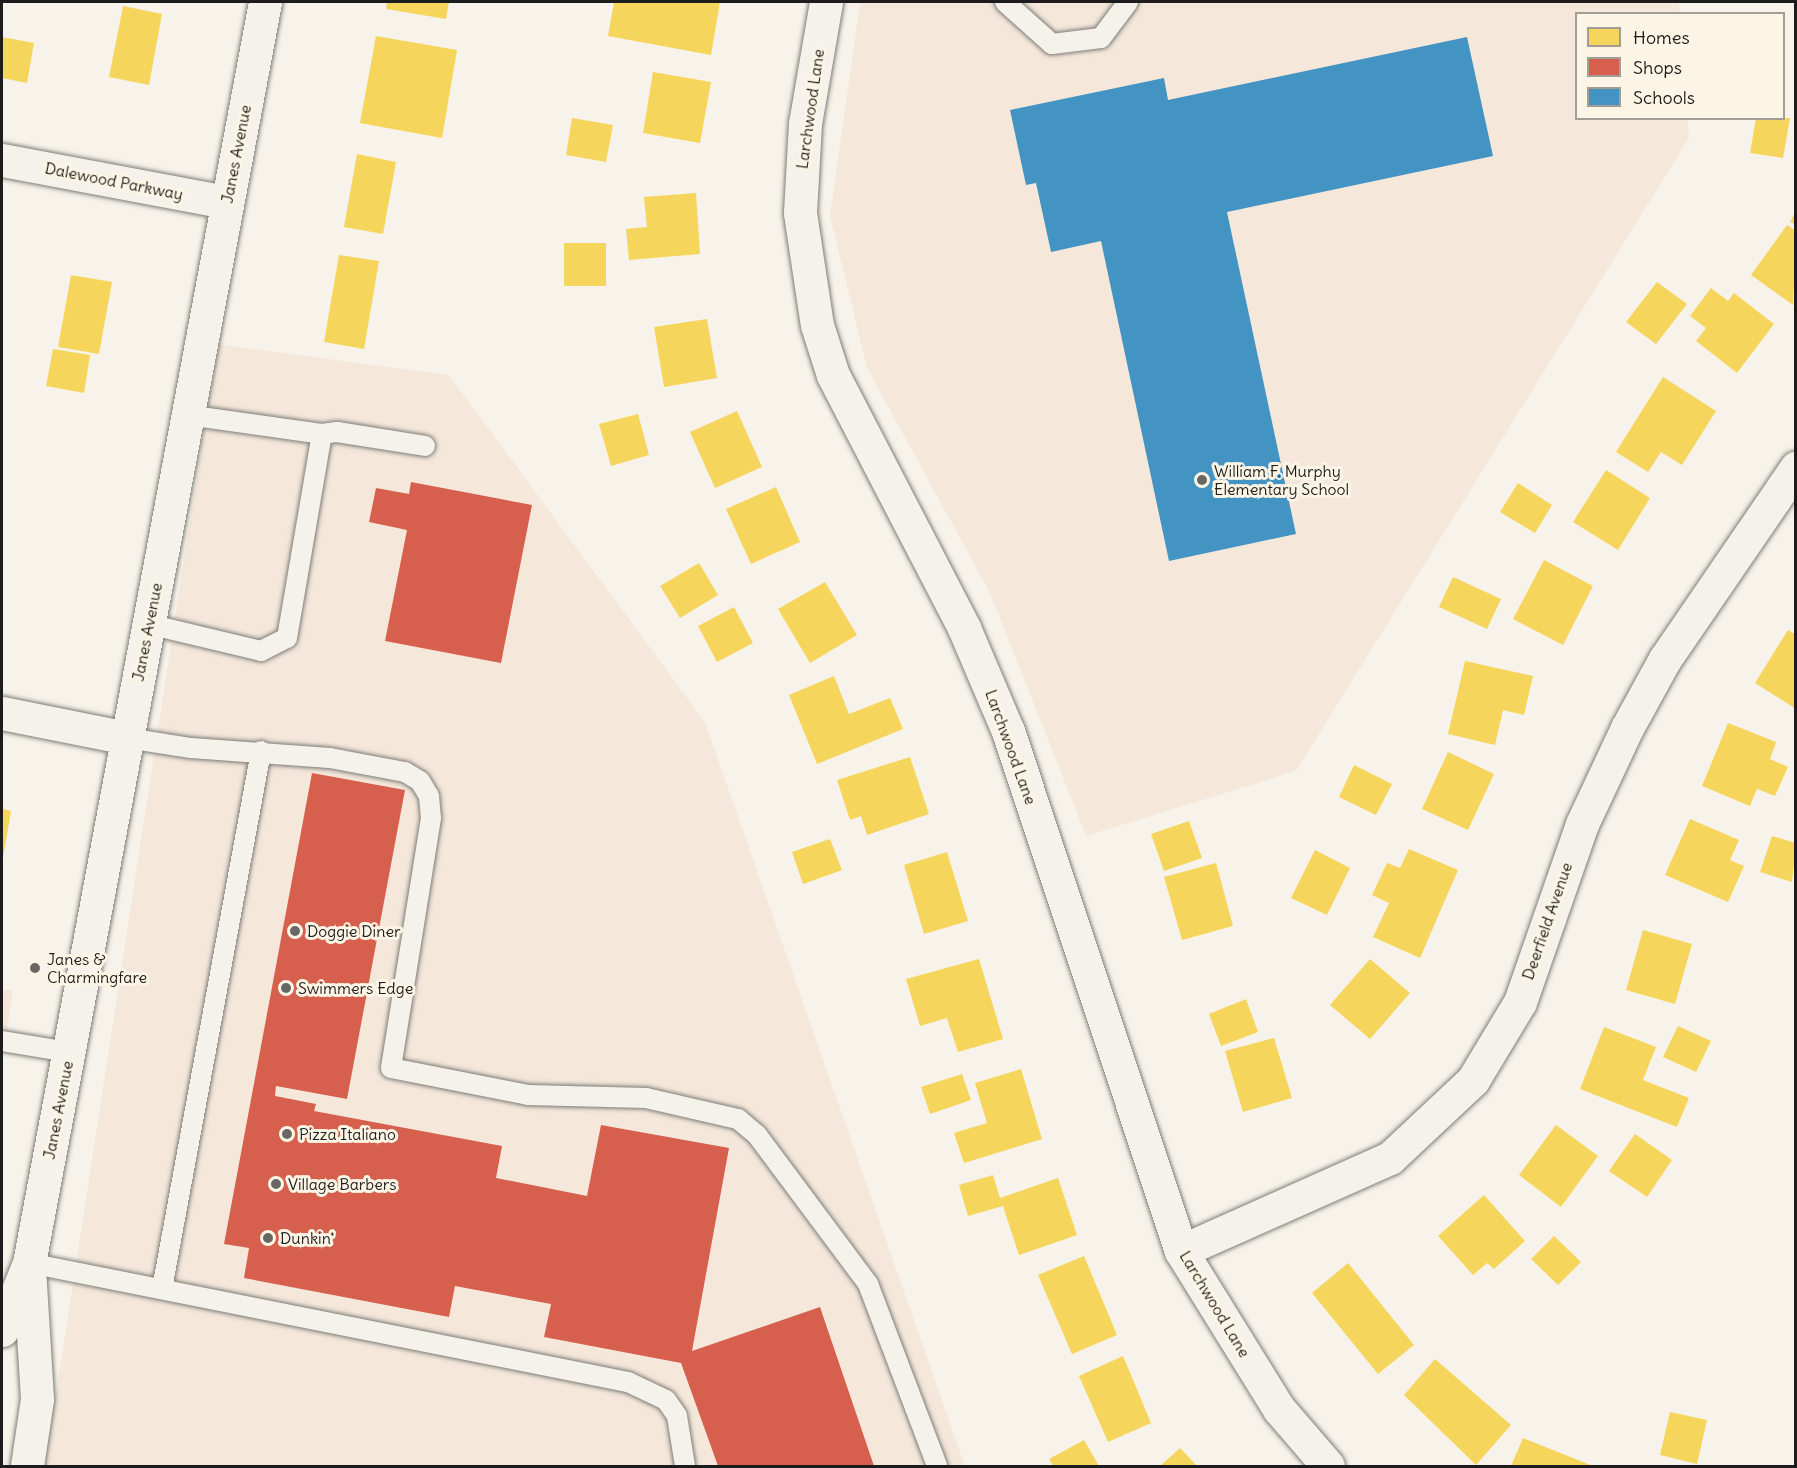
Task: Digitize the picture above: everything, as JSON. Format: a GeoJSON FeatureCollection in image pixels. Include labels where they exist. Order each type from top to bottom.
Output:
{"type":"FeatureCollection","features":[{"type":"Feature","properties":{"kind":"street","name":"Janes Avenue"},"geometry":{"type":"LineString","coordinates":[[2,1330],[29,1263],[265,2]]}},
{"type":"Feature","properties":{"kind":"street","name":"Larchwood Lane"},"geometry":{"type":"LineString","coordinates":[[826,2],[801,168],[805,265],[817,325],[846,404],[964,628],[1008,731],[1181,1251],[1279,1409],[1328,1467]]}},
{"type":"Feature","properties":{"kind":"street","name":"Dalewood Parkway"},"geometry":{"type":"LineString","coordinates":[[2,160],[227,202]]}},
{"type":"Feature","properties":{"kind":"street","name":"Deerfield Avenue"},"geometry":{"type":"LineString","coordinates":[[1181,1251],[1390,1158],[1473,1080],[1520,1002],[1582,824],[1627,728],[1671,649],[1796,468]]}},
{"type":"Feature","properties":{"kind":"street"},"geometry":{"type":"LineString","coordinates":[[2,713],[127,738]]}},
{"type":"Feature","properties":{"kind":"street","name":"Janes Avenue"},"geometry":{"type":"LineString","coordinates":[[27,1467],[37,1399],[29,1263]]}},
{"type":"Feature","properties":{"kind":"lane"},"geometry":{"type":"LineString","coordinates":[[1005,2],[1052,44],[1101,38],[1128,2]]}},
{"type":"Feature","properties":{"kind":"lane"},"geometry":{"type":"LineString","coordinates":[[187,415],[322,434],[337,432],[425,446]]}},
{"type":"Feature","properties":{"kind":"lane"},"geometry":{"type":"LineString","coordinates":[[148,624],[261,651],[287,638],[322,434]]}},
{"type":"Feature","properties":{"kind":"lane"},"geometry":{"type":"LineString","coordinates":[[127,738],[191,748],[261,751],[405,772],[429,796],[431,818],[391,1068],[528,1095],[646,1098],[738,1119],[757,1135],[868,1284],[938,1467]]}},
{"type":"Feature","properties":{"kind":"lane"},"geometry":{"type":"LineString","coordinates":[[162,1289],[261,751]]}},
{"type":"Feature","properties":{"kind":"lane"},"geometry":{"type":"LineString","coordinates":[[2,1041],[68,1052]]}},
{"type":"Feature","properties":{"kind":"lane"},"geometry":{"type":"LineString","coordinates":[[29,1263],[643,1387],[666,1400],[677,1416],[685,1467]]}},
{"type":"Feature","properties":{"kind":"shaded area","name":"William F. Murphy Elementary School"},"geometry":{"type":"Polygon","coordinates":[[[860,2],[1679,2],[1680,12],[1575,12],[1575,120],[1688,120],[1689,138],[1296,771],[1086,836],[990,593],[867,368],[830,216],[860,2]]]}},
{"type":"Feature","properties":{"kind":"shaded area"},"geometry":{"type":"Polygon","coordinates":[[[217,344],[449,375],[705,722],[965,1466],[45,1466],[217,344]]]}},
{"type":"Feature","properties":{"kind":"shaded area"},"geometry":{"type":"Polygon","coordinates":[[[2,989],[13,991],[2,1061],[2,989]]]}},
{"type":"Feature","properties":{"kind":"building: Homes"},"geometry":{"type":"Polygon","coordinates":[[[387,2],[449,2],[446,19],[386,9],[387,2]]]}},
{"type":"Feature","properties":{"kind":"building: Homes"},"geometry":{"type":"Polygon","coordinates":[[[614,2],[720,2],[711,55],[608,36],[614,2]]]}},
{"type":"Feature","properties":{"kind":"building: Homes"},"geometry":{"type":"Polygon","coordinates":[[[123,6],[162,14],[149,85],[109,77],[123,6]]]}},
{"type":"Feature","properties":{"kind":"building: Homes"},"geometry":{"type":"Polygon","coordinates":[[[376,36],[457,50],[442,138],[360,123],[376,36]]]}},
{"type":"Feature","properties":{"kind":"building: Homes"},"geometry":{"type":"Polygon","coordinates":[[[2,37],[34,43],[27,83],[2,78],[2,37]]]}},
{"type":"Feature","properties":{"kind":"building: Homes"},"geometry":{"type":"Polygon","coordinates":[[[653,72],[711,82],[700,143],[643,133],[653,72]]]}},
{"type":"Feature","properties":{"kind":"building: Homes"},"geometry":{"type":"Polygon","coordinates":[[[572,118],[613,125],[606,162],[566,155],[572,118]]]}},
{"type":"Feature","properties":{"kind":"building: Homes"},"geometry":{"type":"Polygon","coordinates":[[[1790,118],[1783,158],[1750,153],[1756,120],[1790,118]]]}},
{"type":"Feature","properties":{"kind":"building: Homes"},"geometry":{"type":"Polygon","coordinates":[[[357,154],[396,162],[383,234],[344,227],[357,154]]]}},
{"type":"Feature","properties":{"kind":"building: Homes"},"geometry":{"type":"Polygon","coordinates":[[[696,193],[700,254],[629,260],[626,229],[647,227],[644,197],[696,193]]]}},
{"type":"Feature","properties":{"kind":"building: Homes"},"geometry":{"type":"Polygon","coordinates":[[[1796,211],[1796,225],[1790,222],[1796,211]]]}},
{"type":"Feature","properties":{"kind":"building: Homes"},"geometry":{"type":"Polygon","coordinates":[[[1787,225],[1796,231],[1793,305],[1751,275],[1787,225]]]}},
{"type":"Feature","properties":{"kind":"building: Homes"},"geometry":{"type":"Polygon","coordinates":[[[564,243],[606,243],[606,286],[564,286],[564,243]]]}},
{"type":"Feature","properties":{"kind":"building: Homes"},"geometry":{"type":"Polygon","coordinates":[[[339,255],[379,261],[364,349],[324,342],[339,255]]]}},
{"type":"Feature","properties":{"kind":"building: Homes"},"geometry":{"type":"Polygon","coordinates":[[[71,275],[112,282],[99,354],[58,347],[71,275]]]}},
{"type":"Feature","properties":{"kind":"building: Homes"},"geometry":{"type":"Polygon","coordinates":[[[1657,282],[1687,304],[1656,344],[1626,322],[1657,282]]]}},
{"type":"Feature","properties":{"kind":"building: Homes"},"geometry":{"type":"Polygon","coordinates":[[[1711,288],[1728,301],[1734,293],[1774,324],[1737,373],[1696,341],[1706,328],[1690,316],[1711,288]]]}},
{"type":"Feature","properties":{"kind":"building: Homes"},"geometry":{"type":"Polygon","coordinates":[[[707,319],[717,378],[664,387],[654,327],[707,319]]]}},
{"type":"Feature","properties":{"kind":"building: Homes"},"geometry":{"type":"Polygon","coordinates":[[[53,349],[90,355],[84,393],[46,386],[53,349]]]}},
{"type":"Feature","properties":{"kind":"building: Homes"},"geometry":{"type":"Polygon","coordinates":[[[1663,377],[1716,411],[1682,465],[1661,452],[1648,472],[1616,452],[1663,377]]]}},
{"type":"Feature","properties":{"kind":"building: Homes"},"geometry":{"type":"Polygon","coordinates":[[[737,411],[762,467],[715,488],[690,432],[737,411]]]}},
{"type":"Feature","properties":{"kind":"building: Homes"},"geometry":{"type":"Polygon","coordinates":[[[638,414],[649,455],[611,466],[599,424],[638,414]]]}},
{"type":"Feature","properties":{"kind":"building: Homes"},"geometry":{"type":"Polygon","coordinates":[[[1606,470],[1650,498],[1618,550],[1573,522],[1606,470]]]}},
{"type":"Feature","properties":{"kind":"building: Homes"},"geometry":{"type":"Polygon","coordinates":[[[1518,483],[1552,505],[1535,533],[1500,512],[1518,483]]]}},
{"type":"Feature","properties":{"kind":"building: Homes"},"geometry":{"type":"Polygon","coordinates":[[[776,487],[800,542],[751,564],[726,509],[776,487]]]}},
{"type":"Feature","properties":{"kind":"building: Homes"},"geometry":{"type":"Polygon","coordinates":[[[1544,560],[1593,586],[1563,645],[1513,619],[1544,560]]]}},
{"type":"Feature","properties":{"kind":"building: Homes"},"geometry":{"type":"Polygon","coordinates":[[[699,563],[718,595],[680,618],[660,586],[699,563]]]}},
{"type":"Feature","properties":{"kind":"building: Homes"},"geometry":{"type":"Polygon","coordinates":[[[1453,577],[1501,599],[1487,629],[1439,607],[1453,577]]]}},
{"type":"Feature","properties":{"kind":"building: Homes"},"geometry":{"type":"Polygon","coordinates":[[[825,582],[857,635],[810,663],[778,609],[825,582]]]}},
{"type":"Feature","properties":{"kind":"building: Homes"},"geometry":{"type":"Polygon","coordinates":[[[734,607],[753,643],[717,662],[698,626],[734,607]]]}},
{"type":"Feature","properties":{"kind":"building: Homes"},"geometry":{"type":"Polygon","coordinates":[[[1788,630],[1796,635],[1796,709],[1755,683],[1788,630]]]}},
{"type":"Feature","properties":{"kind":"building: Homes"},"geometry":{"type":"Polygon","coordinates":[[[1465,661],[1533,676],[1524,715],[1503,710],[1495,745],[1448,734],[1465,661]]]}},
{"type":"Feature","properties":{"kind":"building: Homes"},"geometry":{"type":"Polygon","coordinates":[[[834,676],[849,714],[890,698],[903,729],[817,764],[789,695],[834,676]]]}},
{"type":"Feature","properties":{"kind":"building: Homes"},"geometry":{"type":"Polygon","coordinates":[[[1728,723],[1776,742],[1770,759],[1788,767],[1775,796],[1757,789],[1750,806],[1702,786],[1728,723]]]}},
{"type":"Feature","properties":{"kind":"building: Homes"},"geometry":{"type":"Polygon","coordinates":[[[1448,752],[1494,774],[1468,830],[1422,809],[1448,752]]]}},
{"type":"Feature","properties":{"kind":"building: Homes"},"geometry":{"type":"Polygon","coordinates":[[[910,757],[929,814],[867,835],[861,816],[850,820],[837,780],[910,757]]]}},
{"type":"Feature","properties":{"kind":"building: Homes"},"geometry":{"type":"Polygon","coordinates":[[[1354,765],[1392,784],[1376,815],[1339,797],[1354,765]]]}},
{"type":"Feature","properties":{"kind":"building: Homes"},"geometry":{"type":"Polygon","coordinates":[[[2,809],[11,811],[3,858],[2,858],[2,809]]]}},
{"type":"Feature","properties":{"kind":"building: Homes"},"geometry":{"type":"Polygon","coordinates":[[[1690,819],[1739,840],[1730,860],[1744,866],[1728,902],[1665,875],[1690,819]]]}},
{"type":"Feature","properties":{"kind":"building: Homes"},"geometry":{"type":"Polygon","coordinates":[[[1189,821],[1202,858],[1164,871],[1151,834],[1189,821]]]}},
{"type":"Feature","properties":{"kind":"building: Homes"},"geometry":{"type":"Polygon","coordinates":[[[1772,836],[1796,843],[1792,882],[1760,872],[1772,836]]]}},
{"type":"Feature","properties":{"kind":"building: Homes"},"geometry":{"type":"Polygon","coordinates":[[[830,839],[842,870],[803,884],[792,852],[830,839]]]}},
{"type":"Feature","properties":{"kind":"building: Homes"},"geometry":{"type":"Polygon","coordinates":[[[1409,849],[1458,870],[1420,958],[1373,937],[1389,903],[1372,895],[1387,863],[1400,868],[1409,849]]]}},
{"type":"Feature","properties":{"kind":"building: Homes"},"geometry":{"type":"Polygon","coordinates":[[[1315,850],[1350,868],[1327,915],[1291,898],[1315,850]]]}},
{"type":"Feature","properties":{"kind":"building: Homes"},"geometry":{"type":"Polygon","coordinates":[[[947,852],[968,921],[924,934],[904,865],[947,852]]]}},
{"type":"Feature","properties":{"kind":"building: Homes"},"geometry":{"type":"Polygon","coordinates":[[[1216,863],[1233,926],[1182,940],[1164,877],[1216,863]]]}},
{"type":"Feature","properties":{"kind":"building: Homes"},"geometry":{"type":"Polygon","coordinates":[[[1643,930],[1692,944],[1675,1004],[1626,990],[1643,930]]]}},
{"type":"Feature","properties":{"kind":"building: Homes"},"geometry":{"type":"Polygon","coordinates":[[[979,959],[1003,1039],[958,1052],[947,1018],[920,1026],[906,979],[979,959]]]}},
{"type":"Feature","properties":{"kind":"building: Homes"},"geometry":{"type":"Polygon","coordinates":[[[1370,959],[1410,993],[1370,1039],[1330,1005],[1370,959]]]}},
{"type":"Feature","properties":{"kind":"building: Homes"},"geometry":{"type":"Polygon","coordinates":[[[1246,999],[1258,1032],[1221,1046],[1209,1014],[1246,999]]]}},
{"type":"Feature","properties":{"kind":"building: Homes"},"geometry":{"type":"Polygon","coordinates":[[[1678,1026],[1711,1041],[1696,1072],[1663,1057],[1678,1026]]]}},
{"type":"Feature","properties":{"kind":"building: Homes"},"geometry":{"type":"Polygon","coordinates":[[[1604,1027],[1656,1047],[1643,1080],[1689,1098],[1677,1127],[1580,1089],[1604,1027]]]}},
{"type":"Feature","properties":{"kind":"building: Homes"},"geometry":{"type":"Polygon","coordinates":[[[1274,1038],[1292,1098],[1243,1112],[1225,1051],[1274,1038]]]}},
{"type":"Feature","properties":{"kind":"building: Homes"},"geometry":{"type":"Polygon","coordinates":[[[1021,1069],[1042,1139],[964,1163],[954,1133],[987,1123],[975,1083],[1021,1069]]]}},
{"type":"Feature","properties":{"kind":"building: Homes"},"geometry":{"type":"Polygon","coordinates":[[[962,1074],[971,1100],[930,1114],[921,1087],[962,1074]]]}},
{"type":"Feature","properties":{"kind":"building: Homes"},"geometry":{"type":"Polygon","coordinates":[[[1556,1125],[1598,1156],[1561,1207],[1519,1175],[1556,1125]]]}},
{"type":"Feature","properties":{"kind":"building: Homes"},"geometry":{"type":"Polygon","coordinates":[[[1635,1134],[1672,1160],[1647,1197],[1609,1171],[1635,1134]]]}},
{"type":"Feature","properties":{"kind":"building: Homes"},"geometry":{"type":"Polygon","coordinates":[[[993,1175],[1000,1198],[1058,1178],[1077,1235],[1019,1255],[1003,1206],[968,1216],[959,1185],[993,1175]]]}},
{"type":"Feature","properties":{"kind":"building: Homes"},"geometry":{"type":"Polygon","coordinates":[[[1484,1195],[1525,1241],[1494,1269],[1487,1263],[1473,1275],[1438,1236],[1484,1195]]]}},
{"type":"Feature","properties":{"kind":"building: Homes"},"geometry":{"type":"Polygon","coordinates":[[[1554,1236],[1581,1262],[1558,1285],[1531,1259],[1554,1236]]]}},
{"type":"Feature","properties":{"kind":"building: Homes"},"geometry":{"type":"Polygon","coordinates":[[[1084,1256],[1117,1335],[1072,1354],[1038,1275],[1084,1256]]]}},
{"type":"Feature","properties":{"kind":"building: Homes"},"geometry":{"type":"Polygon","coordinates":[[[1348,1263],[1414,1345],[1378,1374],[1312,1293],[1348,1263]]]}},
{"type":"Feature","properties":{"kind":"building: Homes"},"geometry":{"type":"Polygon","coordinates":[[[1123,1356],[1151,1423],[1108,1442],[1079,1376],[1123,1356]]]}},
{"type":"Feature","properties":{"kind":"building: Homes"},"geometry":{"type":"Polygon","coordinates":[[[1435,1359],[1511,1425],[1476,1465],[1404,1395],[1435,1359]]]}},
{"type":"Feature","properties":{"kind":"building: Homes"},"geometry":{"type":"Polygon","coordinates":[[[1670,1412],[1707,1420],[1697,1464],[1660,1455],[1670,1412]]]}},
{"type":"Feature","properties":{"kind":"building: Homes"},"geometry":{"type":"Polygon","coordinates":[[[1523,1438],[1593,1466],[1511,1466],[1523,1438]]]}},
{"type":"Feature","properties":{"kind":"building: Homes"},"geometry":{"type":"Polygon","coordinates":[[[1084,1440],[1099,1466],[1053,1466],[1049,1459],[1084,1440]]]}},
{"type":"Feature","properties":{"kind":"building: Homes"},"geometry":{"type":"Polygon","coordinates":[[[1180,1448],[1197,1466],[1160,1466],[1180,1448]]]}},
{"type":"Feature","properties":{"kind":"building: Shops"},"geometry":{"type":"Polygon","coordinates":[[[411,482],[532,505],[501,663],[385,641],[407,530],[369,522],[376,488],[409,494],[411,482]]]}},
{"type":"Feature","properties":{"kind":"building: Shops"},"geometry":{"type":"Polygon","coordinates":[[[312,773],[405,790],[347,1099],[276,1086],[275,1096],[316,1104],[314,1111],[502,1146],[496,1178],[587,1196],[601,1125],[729,1148],[692,1351],[820,1307],[874,1466],[718,1466],[681,1363],[544,1337],[551,1304],[455,1286],[449,1317],[244,1278],[249,1248],[224,1244],[312,773]]]}},
{"type":"Feature","properties":{"kind":"building: Schools"},"geometry":{"type":"Polygon","coordinates":[[[1467,37],[1493,156],[1227,212],[1296,534],[1169,561],[1101,241],[1051,252],[1036,183],[1026,185],[1010,110],[1164,78],[1168,100],[1467,37]]]}},
{"type":"Feature","properties":{"kind":"place","name":"William F. Murphy Elementary School"},"geometry":{"type":"Point","coordinates":[1202,480]}},
{"type":"Feature","properties":{"kind":"place","name":"Doggie Diner"},"geometry":{"type":"Point","coordinates":[295,931]}},
{"type":"Feature","properties":{"kind":"place","name":"Janes & Charmingfare"},"geometry":{"type":"Point","coordinates":[35,968]}},
{"type":"Feature","properties":{"kind":"place","name":"Swimmers Edge"},"geometry":{"type":"Point","coordinates":[286,988]}},
{"type":"Feature","properties":{"kind":"place","name":"Pizza Italiano"},"geometry":{"type":"Point","coordinates":[287,1134]}},
{"type":"Feature","properties":{"kind":"place","name":"Village Barbers"},"geometry":{"type":"Point","coordinates":[276,1184]}},
{"type":"Feature","properties":{"kind":"place","name":"Dunkin'"},"geometry":{"type":"Point","coordinates":[268,1238]}}]}
